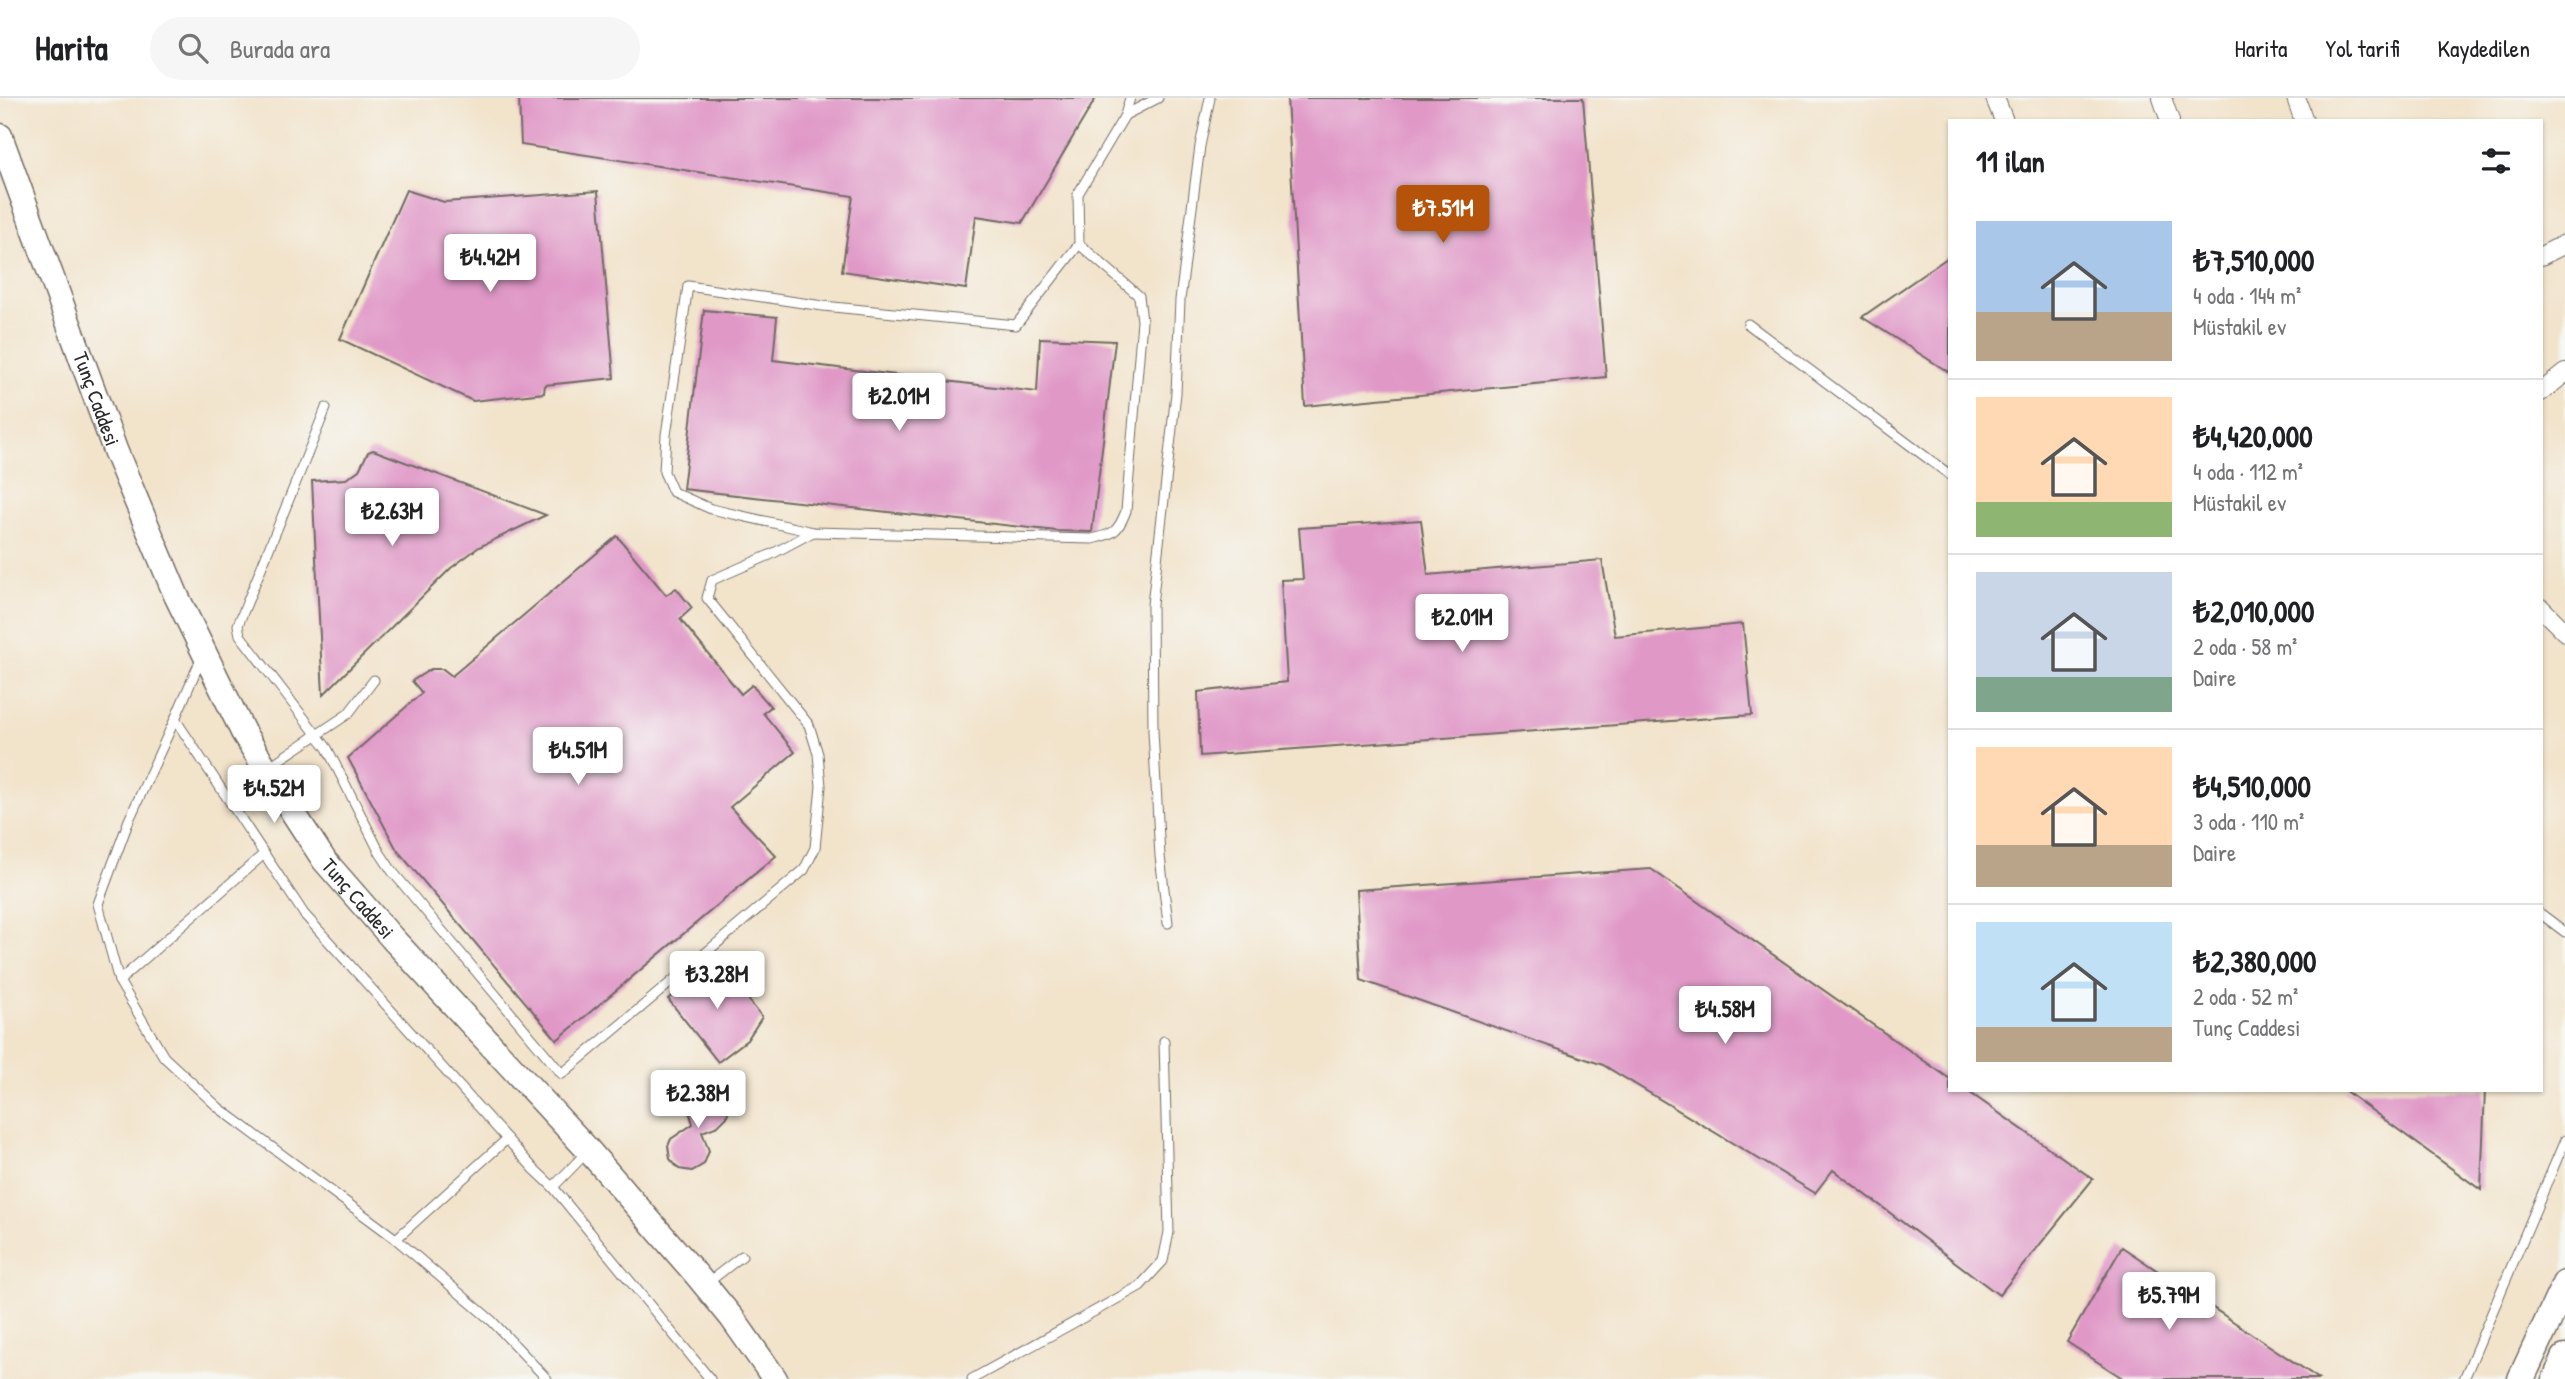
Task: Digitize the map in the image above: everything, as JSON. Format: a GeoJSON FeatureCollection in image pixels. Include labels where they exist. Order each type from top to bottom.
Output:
{"type":"FeatureCollection","features":[{"type":"Feature","properties":{"kind":"main road","name":"Tunç Caddesi"},"geometry":{"type":"LineString","coordinates":[[0,136],[115,450],[203,654],[243,732],[266,769],[324,860],[392,938],[589,1150],[705,1285],[775,1379]]}},
{"type":"Feature","properties":{"kind":"main road"},"geometry":{"type":"LineString","coordinates":[[2521,1379],[2565,1284]]}},
{"type":"Feature","properties":{"kind":"main road"},"geometry":{"type":"LineString","coordinates":[[2556,1379],[2565,1358]]}},
{"type":"Feature","properties":{"kind":"street"},"geometry":{"type":"LineString","coordinates":[[1995,98],[2003,119]]}},
{"type":"Feature","properties":{"kind":"street"},"geometry":{"type":"LineString","coordinates":[[2162,98],[2169,119]]}},
{"type":"Feature","properties":{"kind":"street"},"geometry":{"type":"LineString","coordinates":[[2296,98],[2303,119]]}},
{"type":"Feature","properties":{"kind":"street"},"geometry":{"type":"LineString","coordinates":[[2543,256],[2565,244]]}},
{"type":"Feature","properties":{"kind":"street"},"geometry":{"type":"LineString","coordinates":[[2543,390],[2565,373]]}},
{"type":"Feature","properties":{"kind":"street"},"geometry":{"type":"LineString","coordinates":[[2543,610],[2565,632]]}},
{"type":"Feature","properties":{"kind":"lane"},"geometry":{"type":"LineString","coordinates":[[1079,244],[1139,296],[1141,335],[1126,511],[1120,528],[1109,535],[1093,539],[813,532],[710,509],[673,492],[664,472],[666,435],[688,286],[823,306],[1016,326],[1079,244],[1078,194],[1125,115],[1130,98]]}},
{"type":"Feature","properties":{"kind":"lane"},"geometry":{"type":"LineString","coordinates":[[1125,115],[1158,98]]}},
{"type":"Feature","properties":{"kind":"lane"},"geometry":{"type":"LineString","coordinates":[[1168,923],[1160,856],[1153,732],[1152,605],[1177,393],[1180,300],[1200,145],[1210,98]]}},
{"type":"Feature","properties":{"kind":"lane"},"geometry":{"type":"LineString","coordinates":[[1748,324],[1948,473]]}},
{"type":"Feature","properties":{"kind":"lane"},"geometry":{"type":"LineString","coordinates":[[326,408],[238,625],[240,635],[327,748],[380,853],[392,871],[562,1074],[804,870],[815,848],[821,786],[818,754],[809,725],[707,598],[712,580],[772,554],[813,532]]}},
{"type":"Feature","properties":{"kind":"lane"},"geometry":{"type":"LineString","coordinates":[[203,654],[129,820],[98,904],[119,981],[164,1057],[219,1108],[396,1239],[492,1321],[547,1379]]}},
{"type":"Feature","properties":{"kind":"lane"},"geometry":{"type":"LineString","coordinates":[[266,769],[348,714],[374,680]]}},
{"type":"Feature","properties":{"kind":"lane"},"geometry":{"type":"LineString","coordinates":[[175,719],[304,914],[553,1187],[710,1379]]}},
{"type":"Feature","properties":{"kind":"lane"},"geometry":{"type":"LineString","coordinates":[[119,981],[264,854]]}},
{"type":"Feature","properties":{"kind":"lane"},"geometry":{"type":"LineString","coordinates":[[2543,916],[2565,932]]}},
{"type":"Feature","properties":{"kind":"lane"},"geometry":{"type":"LineString","coordinates":[[972,1379],[1140,1286],[1163,1261],[1169,1232],[1164,1041]]}},
{"type":"Feature","properties":{"kind":"lane"},"geometry":{"type":"LineString","coordinates":[[396,1239],[507,1139]]}},
{"type":"Feature","properties":{"kind":"lane"},"geometry":{"type":"LineString","coordinates":[[2465,1379],[2565,1140]]}},
{"type":"Feature","properties":{"kind":"lane"},"geometry":{"type":"LineString","coordinates":[[553,1187],[589,1150]]}},
{"type":"Feature","properties":{"kind":"lane"},"geometry":{"type":"LineString","coordinates":[[705,1285],[742,1256]]}},
{"type":"Feature","properties":{"kind":"building"},"geometry":{"type":"Polygon","coordinates":[[[519,98],[1096,98],[1022,223],[976,216],[966,289],[842,271],[853,196],[521,145],[519,98]]]}},
{"type":"Feature","properties":{"kind":"building"},"geometry":{"type":"Polygon","coordinates":[[[1287,98],[1583,98],[1606,377],[1305,406],[1287,98]]]}},
{"type":"Feature","properties":{"kind":"building"},"geometry":{"type":"Polygon","coordinates":[[[406,190],[444,202],[598,191],[614,378],[545,385],[544,393],[473,401],[340,339],[406,190]]]}},
{"type":"Feature","properties":{"kind":"building"},"geometry":{"type":"Polygon","coordinates":[[[1948,257],[1948,372],[1862,317],[1948,257]]]}},
{"type":"Feature","properties":{"kind":"building"},"geometry":{"type":"Polygon","coordinates":[[[704,310],[777,317],[773,360],[1037,392],[1040,338],[1115,341],[1092,532],[1057,531],[683,489],[704,310]]]}},
{"type":"Feature","properties":{"kind":"building"},"geometry":{"type":"Polygon","coordinates":[[[373,450],[546,515],[479,547],[451,568],[323,695],[312,481],[346,479],[359,470],[368,452],[373,450]]]}},
{"type":"Feature","properties":{"kind":"building"},"geometry":{"type":"Polygon","coordinates":[[[1421,520],[1428,575],[1602,560],[1615,636],[1743,624],[1752,715],[1200,756],[1198,692],[1287,682],[1281,580],[1303,579],[1299,528],[1421,520]]]}},
{"type":"Feature","properties":{"kind":"building"},"geometry":{"type":"Polygon","coordinates":[[[617,536],[666,595],[676,588],[692,608],[680,619],[741,694],[752,685],[771,707],[763,713],[795,752],[730,807],[776,856],[557,1040],[397,850],[348,758],[422,693],[412,681],[431,669],[443,669],[452,676],[617,536]]]}},
{"type":"Feature","properties":{"kind":"building"},"geometry":{"type":"Polygon","coordinates":[[[1651,869],[1948,1078],[1948,1092],[1969,1092],[2093,1179],[1999,1295],[1833,1170],[1815,1193],[1603,1065],[1361,980],[1356,890],[1651,869]]]}},
{"type":"Feature","properties":{"kind":"building"},"geometry":{"type":"Polygon","coordinates":[[[717,960],[762,1017],[747,1040],[718,1062],[668,999],[717,960]]]}},
{"type":"Feature","properties":{"kind":"building"},"geometry":{"type":"Polygon","coordinates":[[[714,1089],[726,1099],[727,1117],[718,1126],[702,1132],[709,1151],[704,1164],[692,1171],[679,1169],[670,1159],[668,1146],[671,1139],[693,1124],[689,1111],[692,1098],[703,1090],[714,1089]]]}},
{"type":"Feature","properties":{"kind":"building"},"geometry":{"type":"Polygon","coordinates":[[[2347,1092],[2485,1092],[2481,1190],[2347,1092]]]}},
{"type":"Feature","properties":{"kind":"building"},"geometry":{"type":"Polygon","coordinates":[[[2122,1247],[2319,1379],[2124,1379],[2067,1342],[2122,1247]]]}}]}
